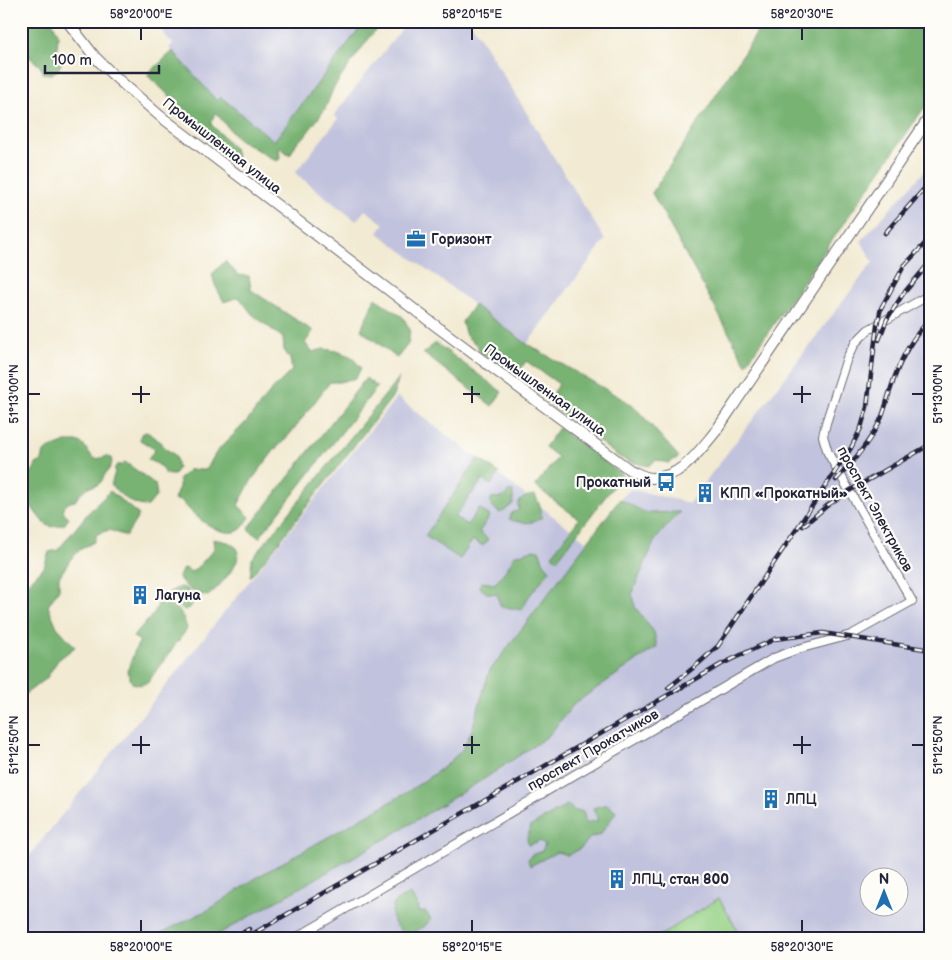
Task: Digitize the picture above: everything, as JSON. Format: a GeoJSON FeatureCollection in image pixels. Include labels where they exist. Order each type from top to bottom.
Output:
{"type":"FeatureCollection","features":[{"type":"Feature","properties":{"kind":"street","name":"Промышленная улица"},"geometry":{"type":"LineString","coordinates":[[68,21],[95,57],[113,76],[160,116],[428,320],[630,470],[651,479],[670,475],[690,462],[716,431],[931,115]]}},
{"type":"Feature","properties":{"kind":"street","name":"проспект Электриков"},"geometry":{"type":"LineString","coordinates":[[912,601],[828,453],[823,436],[847,358],[856,342],[868,330],[931,294]]}},
{"type":"Feature","properties":{"kind":"street","name":"проспект Прокатчиков"},"geometry":{"type":"LineString","coordinates":[[294,939],[774,658],[798,649],[852,635],[912,601]]}},
{"type":"Feature","properties":{"kind":"shaded area"},"geometry":{"type":"Polygon","coordinates":[[[152,21],[365,21],[274,141],[222,97],[217,101],[169,48],[173,44],[152,21]]]}},
{"type":"Feature","properties":{"kind":"shaded area"},"geometry":{"type":"Polygon","coordinates":[[[408,21],[470,21],[605,240],[527,344],[378,233],[384,224],[365,210],[356,221],[295,173],[338,119],[334,115],[408,21]]]}},
{"type":"Feature","properties":{"kind":"shaded area"},"geometry":{"type":"Polygon","coordinates":[[[931,164],[931,939],[21,939],[21,866],[397,397],[587,542],[620,499],[631,489],[689,503],[873,262],[861,241],[931,164]]]}},
{"type":"Feature","properties":{"kind":"green space"},"geometry":{"type":"Polygon","coordinates":[[[21,21],[52,21],[58,34],[57,54],[62,62],[58,70],[51,74],[43,73],[40,66],[21,50],[21,21]]]}},
{"type":"Feature","properties":{"kind":"green space"},"geometry":{"type":"Polygon","coordinates":[[[365,21],[382,21],[333,89],[325,109],[304,137],[297,142],[290,155],[279,147],[280,159],[276,161],[237,138],[215,112],[211,124],[234,148],[237,159],[227,154],[213,138],[206,137],[187,112],[147,75],[173,51],[217,101],[221,97],[274,141],[365,21]]]}},
{"type":"Feature","properties":{"kind":"green space"},"geometry":{"type":"Polygon","coordinates":[[[768,21],[931,21],[931,98],[746,364],[652,193],[758,31],[768,21]]]}},
{"type":"Feature","properties":{"kind":"green space"},"geometry":{"type":"Polygon","coordinates":[[[225,261],[238,275],[249,276],[251,290],[313,331],[305,343],[312,352],[324,349],[337,351],[352,357],[361,368],[356,378],[330,382],[290,434],[273,452],[251,481],[238,505],[250,517],[240,530],[232,532],[216,529],[200,519],[182,501],[174,500],[179,487],[179,479],[188,470],[206,470],[217,451],[247,421],[271,391],[292,370],[290,359],[284,350],[283,338],[252,314],[239,297],[224,302],[215,285],[212,274],[225,261]]]}},
{"type":"Feature","properties":{"kind":"green space"},"geometry":{"type":"Polygon","coordinates":[[[375,298],[403,317],[410,330],[408,344],[397,358],[361,330],[375,298]]]}},
{"type":"Feature","properties":{"kind":"green space"},"geometry":{"type":"Polygon","coordinates":[[[474,305],[527,344],[633,405],[679,457],[668,463],[656,460],[648,466],[619,457],[547,402],[559,384],[526,361],[516,376],[480,352],[477,345],[466,336],[462,322],[474,305]]]}},
{"type":"Feature","properties":{"kind":"green space"},"geometry":{"type":"Polygon","coordinates":[[[436,343],[502,392],[492,406],[423,353],[436,343]]]}},
{"type":"Feature","properties":{"kind":"green space"},"geometry":{"type":"Polygon","coordinates":[[[366,378],[377,387],[259,538],[248,529],[366,378]]]}},
{"type":"Feature","properties":{"kind":"green space"},"geometry":{"type":"Polygon","coordinates":[[[399,378],[393,396],[250,577],[252,559],[399,378]]]}},
{"type":"Feature","properties":{"kind":"green space"},"geometry":{"type":"Polygon","coordinates":[[[559,428],[622,475],[557,560],[552,555],[579,519],[535,486],[558,457],[545,447],[559,428]]]}},
{"type":"Feature","properties":{"kind":"green space"},"geometry":{"type":"Polygon","coordinates":[[[146,432],[175,455],[178,468],[174,475],[166,474],[159,465],[148,460],[155,449],[140,440],[141,434],[146,432]]]}},
{"type":"Feature","properties":{"kind":"green space"},"geometry":{"type":"Polygon","coordinates":[[[66,442],[80,442],[94,459],[109,457],[112,463],[100,483],[87,488],[75,501],[65,506],[63,510],[69,517],[65,524],[51,527],[40,518],[31,505],[24,491],[21,479],[31,473],[36,464],[42,461],[44,452],[66,442]]]}},
{"type":"Feature","properties":{"kind":"green space"},"geometry":{"type":"Polygon","coordinates":[[[478,458],[499,473],[491,485],[482,480],[455,517],[467,525],[479,508],[490,516],[479,532],[488,539],[483,546],[473,540],[460,559],[425,536],[478,458]]]}},
{"type":"Feature","properties":{"kind":"green space"},"geometry":{"type":"Polygon","coordinates":[[[125,462],[155,484],[157,495],[148,506],[138,505],[123,496],[111,485],[115,467],[125,462]]]}},
{"type":"Feature","properties":{"kind":"green space"},"geometry":{"type":"Polygon","coordinates":[[[110,491],[139,515],[126,536],[109,530],[97,534],[94,542],[81,549],[70,560],[59,577],[59,589],[48,606],[57,627],[75,647],[58,660],[46,679],[25,694],[21,693],[21,591],[44,567],[49,552],[58,550],[89,512],[110,491]]]}},
{"type":"Feature","properties":{"kind":"green space"},"geometry":{"type":"Polygon","coordinates":[[[513,491],[513,504],[504,511],[499,513],[491,505],[491,498],[503,497],[508,492],[513,491]]]}},
{"type":"Feature","properties":{"kind":"green space"},"geometry":{"type":"Polygon","coordinates":[[[535,495],[541,508],[541,518],[534,522],[525,523],[509,519],[512,513],[519,510],[518,504],[521,500],[527,496],[535,495]]]}},
{"type":"Feature","properties":{"kind":"green space"},"geometry":{"type":"Polygon","coordinates":[[[620,499],[646,513],[680,512],[654,542],[632,594],[635,607],[654,632],[657,647],[574,704],[548,736],[487,777],[387,838],[210,939],[149,939],[210,909],[259,876],[406,793],[444,767],[462,750],[472,730],[489,672],[620,499]]]}},
{"type":"Feature","properties":{"kind":"green space"},"geometry":{"type":"Polygon","coordinates":[[[213,539],[228,542],[237,548],[239,557],[226,578],[208,596],[191,590],[179,577],[183,568],[191,572],[200,565],[214,549],[213,539]]]}},
{"type":"Feature","properties":{"kind":"green space"},"geometry":{"type":"Polygon","coordinates":[[[532,550],[539,550],[544,563],[550,570],[527,599],[522,610],[501,607],[498,594],[487,593],[479,587],[481,582],[495,584],[508,567],[513,556],[532,550]]]}},
{"type":"Feature","properties":{"kind":"green space"},"geometry":{"type":"Polygon","coordinates":[[[180,587],[187,589],[192,595],[192,605],[184,610],[173,601],[169,592],[180,587]]]}},
{"type":"Feature","properties":{"kind":"green space"},"geometry":{"type":"Polygon","coordinates":[[[158,604],[174,607],[178,610],[187,629],[148,682],[141,685],[132,683],[127,671],[140,641],[133,637],[154,613],[158,604]]]}},
{"type":"Feature","properties":{"kind":"green space"},"geometry":{"type":"Polygon","coordinates":[[[607,804],[616,812],[600,835],[591,837],[581,848],[568,855],[557,852],[530,866],[528,860],[531,855],[542,851],[545,844],[539,841],[528,845],[527,838],[531,826],[567,805],[575,811],[583,811],[586,823],[598,820],[593,808],[607,804]]]}},
{"type":"Feature","properties":{"kind":"green space"},"geometry":{"type":"Polygon","coordinates":[[[410,894],[417,903],[418,912],[426,912],[431,919],[424,927],[407,935],[396,926],[392,912],[396,902],[410,894]]]}},
{"type":"Feature","properties":{"kind":"green space"},"geometry":{"type":"Polygon","coordinates":[[[719,898],[742,939],[655,939],[719,898]]]}},
{"type":"Feature","properties":{"kind":"railway"},"geometry":{"type":"LineString","coordinates":[[885,233],[931,181]]}},
{"type":"Feature","properties":{"kind":"railway"},"geometry":{"type":"LineString","coordinates":[[668,688],[718,646],[851,448],[861,428],[867,407],[877,325],[881,308],[904,266],[931,237]]}},
{"type":"Feature","properties":{"kind":"railway"},"geometry":{"type":"LineString","coordinates":[[879,340],[887,319],[903,294],[931,261]]}},
{"type":"Feature","properties":{"kind":"railway"},"geometry":{"type":"LineString","coordinates":[[836,480],[860,452],[876,429],[902,360],[911,342],[931,319]]}},
{"type":"Feature","properties":{"kind":"railway"},"geometry":{"type":"LineString","coordinates":[[803,526],[828,505],[849,491],[931,444]]}},
{"type":"Feature","properties":{"kind":"railway"},"geometry":{"type":"LineString","coordinates":[[244,939],[722,664],[775,639],[823,633],[931,650]]}},
{"type":"Feature","properties":{"kind":"railway"},"geometry":{"type":"LineString","coordinates":[[232,939],[249,929]]}},
{"type":"Feature","properties":{"kind":"place","name":"Горизонт"},"geometry":{"type":"Point","coordinates":[416,239]}},
{"type":"Feature","properties":{"kind":"place","name":"Прокатный"},"geometry":{"type":"Point","coordinates":[666,482]}},
{"type":"Feature","properties":{"kind":"place","name":"КПП «Прокатный»"},"geometry":{"type":"Point","coordinates":[705,493]}},
{"type":"Feature","properties":{"kind":"place","name":"Лагуна"},"geometry":{"type":"Point","coordinates":[140,595]}},
{"type":"Feature","properties":{"kind":"place","name":"ЛПЦ"},"geometry":{"type":"Point","coordinates":[771,799]}},
{"type":"Feature","properties":{"kind":"place","name":"ЛПЦ, стан 800"},"geometry":{"type":"Point","coordinates":[617,879]}}]}
